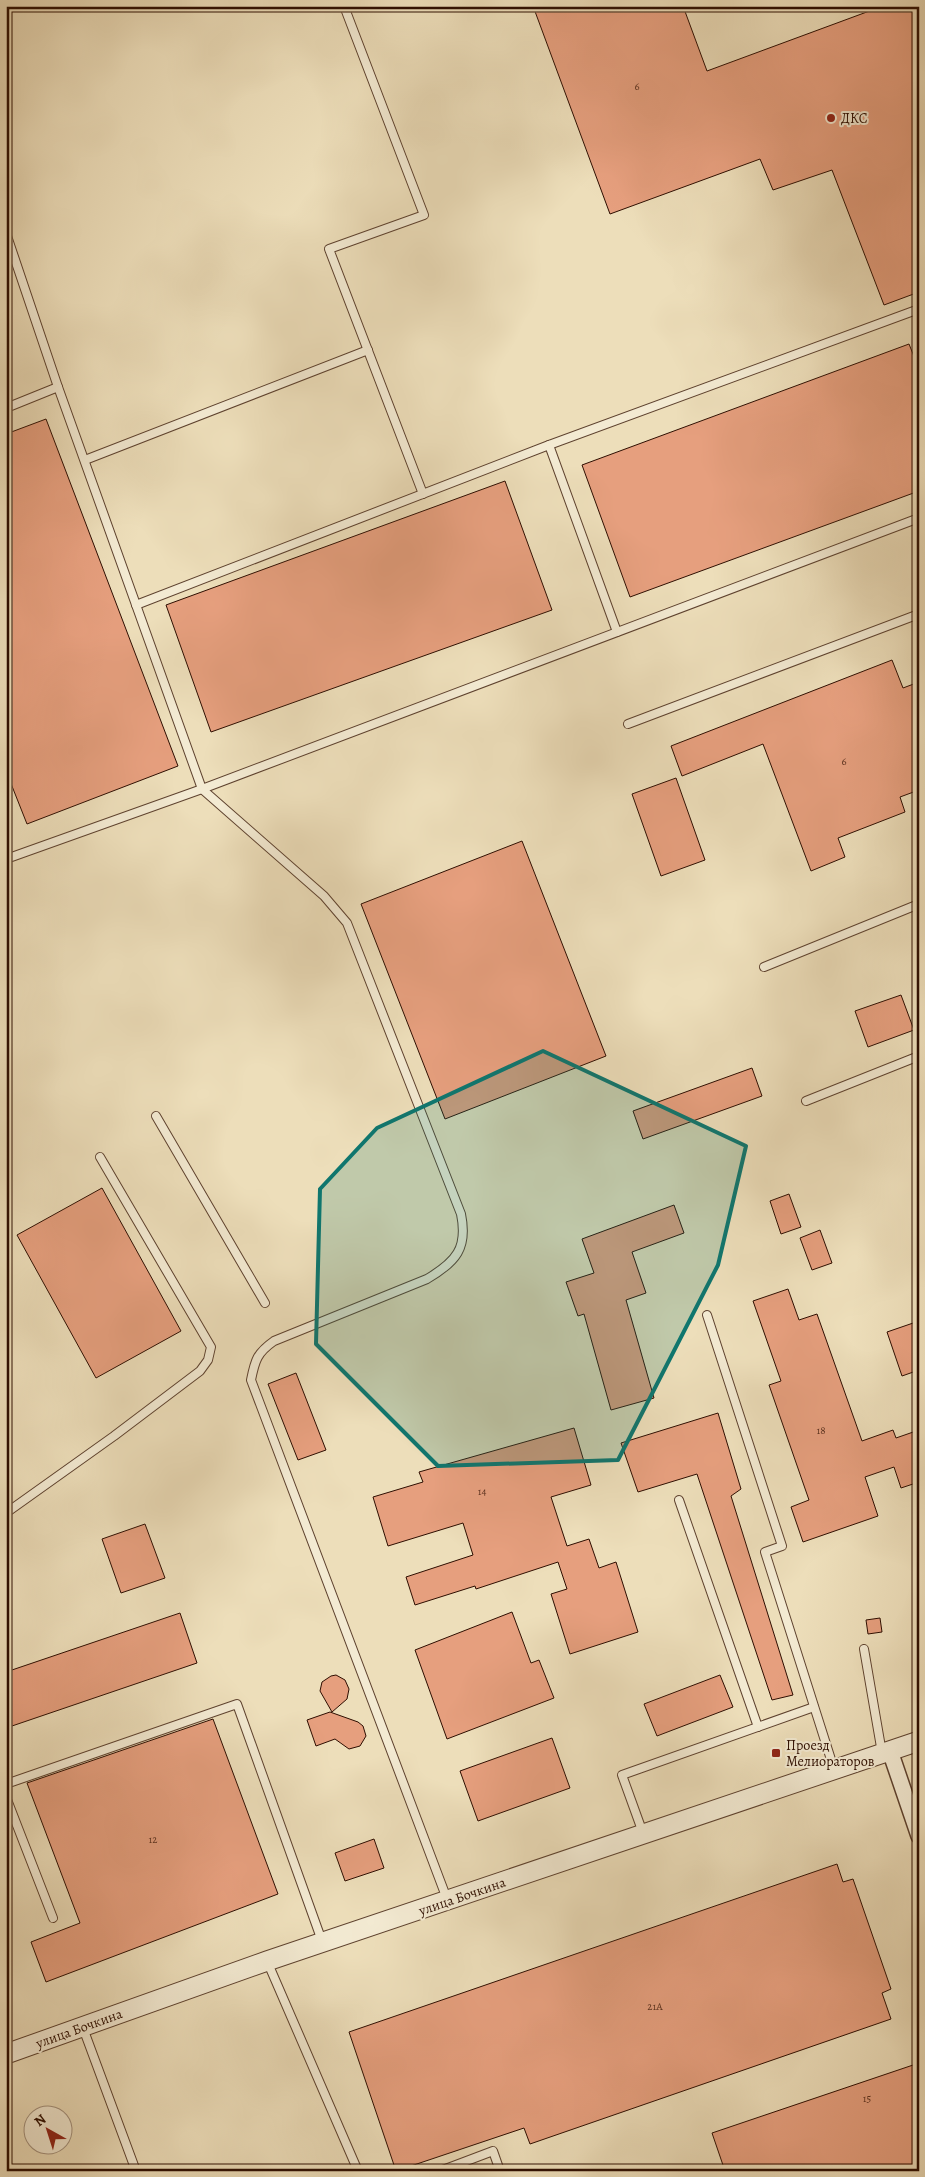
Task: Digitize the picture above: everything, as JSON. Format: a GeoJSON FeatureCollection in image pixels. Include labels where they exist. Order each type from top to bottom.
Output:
{"type":"FeatureCollection","features":[{"type":"Feature","properties":{"kind":"street","name":"улица Бочкина"},"geometry":{"type":"LineString","coordinates":[[6,2054],[267,1961],[919,1741]]}},
{"type":"Feature","properties":{"kind":"street"},"geometry":{"type":"LineString","coordinates":[[886,1752],[919,1836]]}},
{"type":"Feature","properties":{"kind":"lane"},"geometry":{"type":"LineString","coordinates":[[344,6],[424,215],[329,249],[423,494]]}},
{"type":"Feature","properties":{"kind":"lane"},"geometry":{"type":"LineString","coordinates":[[6,233],[58,387],[202,789],[324,896],[347,923],[461,1214],[464,1232],[461,1246],[451,1262],[441,1271],[427,1279],[274,1341],[260,1351],[254,1364],[251,1380],[448,1901]]}},
{"type":"Feature","properties":{"kind":"lane"},"geometry":{"type":"LineString","coordinates":[[136,604],[549,445],[919,310]]}},
{"type":"Feature","properties":{"kind":"lane"},"geometry":{"type":"LineString","coordinates":[[84,460],[368,350]]}},
{"type":"Feature","properties":{"kind":"lane"},"geometry":{"type":"LineString","coordinates":[[6,408],[58,387]]}},
{"type":"Feature","properties":{"kind":"lane"},"geometry":{"type":"LineString","coordinates":[[549,445],[617,632]]}},
{"type":"Feature","properties":{"kind":"lane"},"geometry":{"type":"LineString","coordinates":[[7,857],[202,789],[919,518]]}},
{"type":"Feature","properties":{"kind":"lane"},"geometry":{"type":"LineString","coordinates":[[628,724],[919,614]]}},
{"type":"Feature","properties":{"kind":"lane"},"geometry":{"type":"LineString","coordinates":[[764,967],[919,904]]}},
{"type":"Feature","properties":{"kind":"lane"},"geometry":{"type":"LineString","coordinates":[[806,1102],[919,1056]]}},
{"type":"Feature","properties":{"kind":"lane"},"geometry":{"type":"LineString","coordinates":[[156,1116],[265,1303]]}},
{"type":"Feature","properties":{"kind":"lane"},"geometry":{"type":"LineString","coordinates":[[6,1514],[200,1371],[208,1360],[211,1347],[100,1157]]}},
{"type":"Feature","properties":{"kind":"lane"},"geometry":{"type":"LineString","coordinates":[[707,1315],[782,1546],[765,1552],[834,1769]]}},
{"type":"Feature","properties":{"kind":"lane"},"geometry":{"type":"LineString","coordinates":[[679,1500],[758,1727]]}},
{"type":"Feature","properties":{"kind":"lane"},"geometry":{"type":"LineString","coordinates":[[864,1649],[886,1752]]}},
{"type":"Feature","properties":{"kind":"lane"},"geometry":{"type":"LineString","coordinates":[[6,1784],[237,1704],[322,1943]]}},
{"type":"Feature","properties":{"kind":"lane"},"geometry":{"type":"LineString","coordinates":[[644,1835],[622,1775],[814,1707]]}},
{"type":"Feature","properties":{"kind":"lane"},"geometry":{"type":"LineString","coordinates":[[6,1797],[53,1918]]}},
{"type":"Feature","properties":{"kind":"lane"},"geometry":{"type":"LineString","coordinates":[[267,1961],[358,2171]]}},
{"type":"Feature","properties":{"kind":"lane"},"geometry":{"type":"LineString","coordinates":[[82,2026],[136,2171]]}},
{"type":"Feature","properties":{"kind":"lane"},"geometry":{"type":"LineString","coordinates":[[440,2171],[493,2151],[500,2171]]}},
{"type":"Feature","properties":{"kind":"highlighted area"},"geometry":{"type":"Polygon","coordinates":[[[543,1051],[746,1146],[718,1265],[618,1460],[438,1466],[316,1344],[320,1189],[377,1128],[543,1051]]]}},
{"type":"Feature","properties":{"kind":"building"},"geometry":{"type":"Polygon","coordinates":[[[533,6],[683,6],[707,71],[883,6],[919,6],[919,292],[884,305],[832,170],[773,190],[760,159],[610,214],[533,6]]]}},
{"type":"Feature","properties":{"kind":"building"},"geometry":{"type":"Polygon","coordinates":[[[909,344],[919,369],[919,491],[630,597],[582,465],[909,344]]]}},
{"type":"Feature","properties":{"kind":"building"},"geometry":{"type":"Polygon","coordinates":[[[46,419],[178,766],[27,824],[6,771],[6,434],[46,419]]]}},
{"type":"Feature","properties":{"kind":"building"},"geometry":{"type":"Polygon","coordinates":[[[505,481],[552,610],[211,732],[166,605],[505,481]]]}},
{"type":"Feature","properties":{"kind":"building"},"geometry":{"type":"Polygon","coordinates":[[[892,660],[903,688],[919,682],[919,790],[900,797],[905,812],[838,838],[845,857],[811,871],[763,744],[682,776],[671,746],[892,660]]]}},
{"type":"Feature","properties":{"kind":"building"},"geometry":{"type":"Polygon","coordinates":[[[676,778],[705,860],[661,876],[632,794],[676,778]]]}},
{"type":"Feature","properties":{"kind":"building"},"geometry":{"type":"Polygon","coordinates":[[[522,841],[606,1056],[445,1119],[361,904],[522,841]]]}},
{"type":"Feature","properties":{"kind":"building"},"geometry":{"type":"Polygon","coordinates":[[[901,995],[914,1030],[868,1047],[855,1011],[901,995]]]}},
{"type":"Feature","properties":{"kind":"building"},"geometry":{"type":"Polygon","coordinates":[[[752,1068],[762,1096],[643,1139],[633,1111],[752,1068]]]}},
{"type":"Feature","properties":{"kind":"building"},"geometry":{"type":"Polygon","coordinates":[[[102,1188],[181,1331],[96,1378],[17,1235],[102,1188]]]}},
{"type":"Feature","properties":{"kind":"building"},"geometry":{"type":"Polygon","coordinates":[[[789,1194],[801,1227],[781,1234],[770,1201],[789,1194]]]}},
{"type":"Feature","properties":{"kind":"building"},"geometry":{"type":"Polygon","coordinates":[[[674,1205],[684,1233],[632,1252],[646,1293],[626,1300],[654,1398],[611,1410],[584,1314],[578,1316],[566,1282],[594,1273],[582,1239],[674,1205]]]}},
{"type":"Feature","properties":{"kind":"building"},"geometry":{"type":"Polygon","coordinates":[[[820,1230],[832,1263],[812,1270],[800,1238],[820,1230]]]}},
{"type":"Feature","properties":{"kind":"building"},"geometry":{"type":"Polygon","coordinates":[[[788,1289],[799,1320],[817,1314],[862,1441],[893,1430],[896,1438],[919,1430],[919,1482],[901,1488],[894,1467],[865,1477],[878,1516],[803,1542],[791,1507],[809,1500],[769,1385],[781,1381],[753,1301],[788,1289]]]}},
{"type":"Feature","properties":{"kind":"building"},"geometry":{"type":"Polygon","coordinates":[[[919,1321],[919,1370],[902,1376],[887,1332],[919,1321]]]}},
{"type":"Feature","properties":{"kind":"building"},"geometry":{"type":"Polygon","coordinates":[[[296,1373],[326,1450],[298,1460],[268,1384],[296,1373]]]}},
{"type":"Feature","properties":{"kind":"building"},"geometry":{"type":"Polygon","coordinates":[[[718,1413],[741,1489],[731,1496],[793,1695],[772,1700],[697,1474],[638,1492],[621,1443],[718,1413]]]}},
{"type":"Feature","properties":{"kind":"building"},"geometry":{"type":"Polygon","coordinates":[[[574,1428],[591,1485],[551,1497],[567,1546],[589,1539],[599,1568],[616,1562],[638,1632],[570,1654],[551,1594],[567,1589],[558,1562],[476,1589],[475,1586],[415,1605],[406,1577],[473,1555],[463,1523],[388,1546],[373,1497],[423,1482],[419,1472],[574,1428]]]}},
{"type":"Feature","properties":{"kind":"building"},"geometry":{"type":"Polygon","coordinates":[[[145,1524],[165,1578],[121,1593],[102,1539],[145,1524]]]}},
{"type":"Feature","properties":{"kind":"building"},"geometry":{"type":"Polygon","coordinates":[[[512,1612],[531,1663],[539,1660],[554,1698],[447,1739],[415,1650],[512,1612]]]}},
{"type":"Feature","properties":{"kind":"building"},"geometry":{"type":"Polygon","coordinates":[[[180,1613],[197,1663],[9,1727],[6,1718],[6,1672],[180,1613]]]}},
{"type":"Feature","properties":{"kind":"building"},"geometry":{"type":"Polygon","coordinates":[[[880,1618],[882,1632],[868,1634],[866,1620],[880,1618]]]}},
{"type":"Feature","properties":{"kind":"building"},"geometry":{"type":"Polygon","coordinates":[[[336,1675],[345,1680],[349,1689],[347,1699],[332,1712],[320,1691],[322,1682],[336,1675]]]}},
{"type":"Feature","properties":{"kind":"building"},"geometry":{"type":"Polygon","coordinates":[[[720,1675],[733,1707],[657,1736],[644,1704],[720,1675]]]}},
{"type":"Feature","properties":{"kind":"building"},"geometry":{"type":"Polygon","coordinates":[[[330,1712],[358,1722],[363,1726],[366,1736],[360,1746],[349,1749],[335,1739],[316,1746],[307,1720],[330,1712]]]}},
{"type":"Feature","properties":{"kind":"building"},"geometry":{"type":"Polygon","coordinates":[[[213,1719],[278,1894],[46,1982],[31,1942],[80,1923],[27,1783],[213,1719]]]}},
{"type":"Feature","properties":{"kind":"building"},"geometry":{"type":"Polygon","coordinates":[[[552,1738],[570,1788],[478,1821],[460,1771],[552,1738]]]}},
{"type":"Feature","properties":{"kind":"building"},"geometry":{"type":"Polygon","coordinates":[[[374,1839],[384,1868],[345,1881],[335,1853],[374,1839]]]}},
{"type":"Feature","properties":{"kind":"building"},"geometry":{"type":"Polygon","coordinates":[[[837,1864],[843,1882],[853,1879],[891,1989],[882,1993],[891,2019],[530,2144],[524,2128],[396,2171],[349,2032],[837,1864]]]}},
{"type":"Feature","properties":{"kind":"building"},"geometry":{"type":"Polygon","coordinates":[[[919,2063],[919,2171],[725,2171],[712,2133],[919,2063]]]}},
{"type":"Feature","properties":{"kind":"place","name":"ДКС"},"geometry":{"type":"Point","coordinates":[831,118]}},
{"type":"Feature","properties":{"kind":"place","name":"Проезд Мелиораторов"},"geometry":{"type":"Point","coordinates":[776,1753]}}]}
